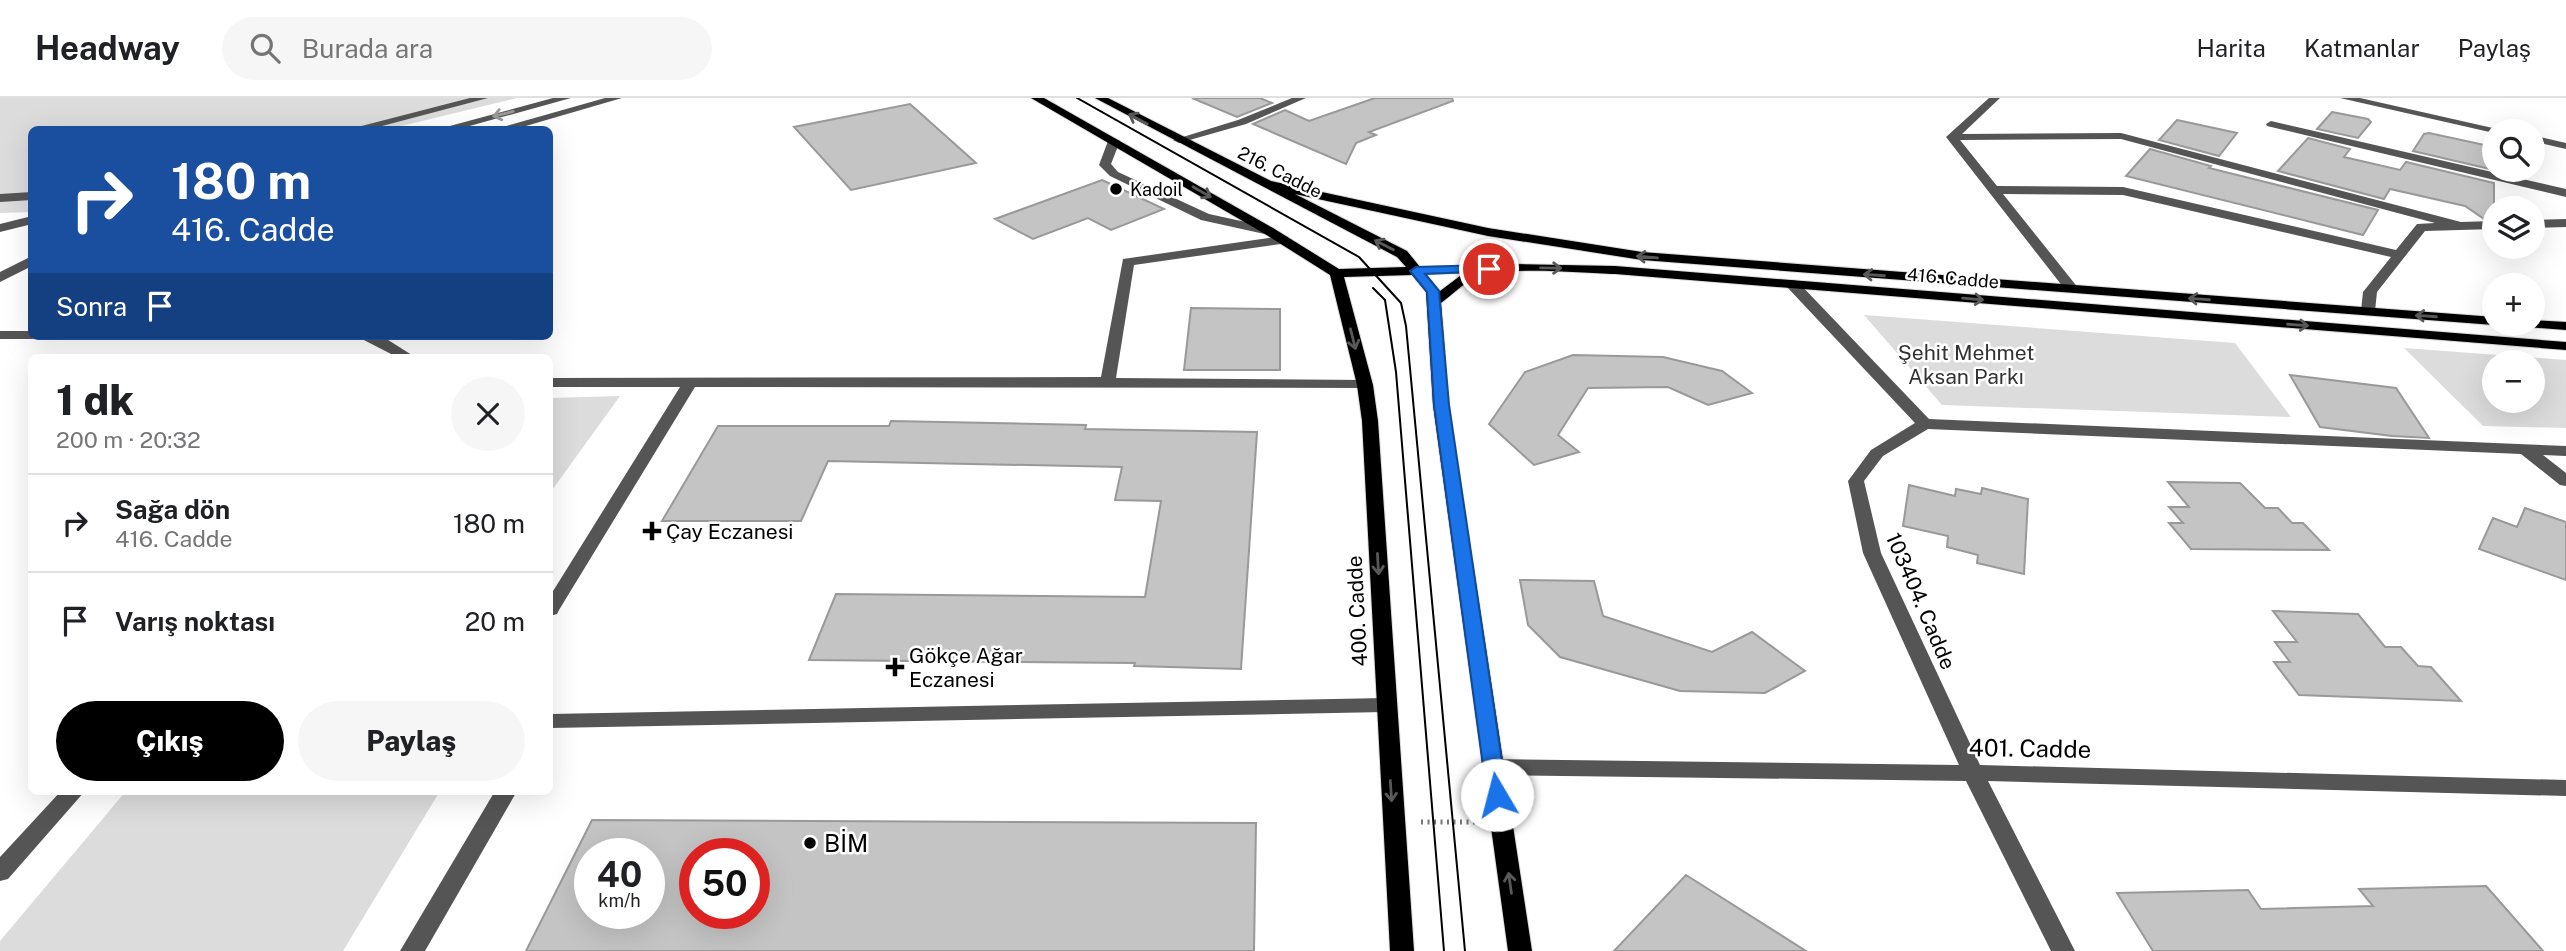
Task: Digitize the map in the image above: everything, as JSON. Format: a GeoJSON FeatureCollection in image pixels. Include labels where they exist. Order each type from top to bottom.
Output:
{"type":"FeatureCollection","features":[{"type":"Feature","properties":{"kind":"main road"},"geometry":{"type":"LineString","coordinates":[[1036,98],[1269,231],[1336,273]]}},
{"type":"Feature","properties":{"kind":"main road","name":"216. Cadde"},"geometry":{"type":"LineString","coordinates":[[1100,98],[1402,254],[1433,297]]}},
{"type":"Feature","properties":{"kind":"main road"},"geometry":{"type":"LineString","coordinates":[[1266,184],[1440,222],[1584,249],[1708,262],[2482,320]]}},
{"type":"Feature","properties":{"kind":"main road"},"geometry":{"type":"LineString","coordinates":[[1514,268],[1470,275],[1433,297],[1441,405],[1520,951]]}},
{"type":"Feature","properties":{"kind":"main road","name":"416. Cadde"},"geometry":{"type":"LineString","coordinates":[[1336,273],[1514,268],[1615,270],[2566,346]]}},
{"type":"Feature","properties":{"kind":"main road","name":"400. Cadde"},"geometry":{"type":"LineString","coordinates":[[1336,273],[1365,385],[1370,435],[1402,951]]}},
{"type":"Feature","properties":{"kind":"main road"},"geometry":{"type":"LineString","coordinates":[[2545,325],[2566,326]]}},
{"type":"Feature","properties":{"kind":"street"},"geometry":{"type":"LineString","coordinates":[[368,126],[483,98]]}},
{"type":"Feature","properties":{"kind":"street"},"geometry":{"type":"LineString","coordinates":[[456,126],[566,98]]}},
{"type":"Feature","properties":{"kind":"street"},"geometry":{"type":"LineString","coordinates":[[512,126],[617,98]]}},
{"type":"Feature","properties":{"kind":"street"},"geometry":{"type":"LineString","coordinates":[[1179,141],[1242,122],[1301,98]]}},
{"type":"Feature","properties":{"kind":"street"},"geometry":{"type":"LineString","coordinates":[[1952,137],[1995,98]]}},
{"type":"Feature","properties":{"kind":"street"},"geometry":{"type":"LineString","coordinates":[[2345,98],[2482,127]]}},
{"type":"Feature","properties":{"kind":"street"},"geometry":{"type":"LineString","coordinates":[[2271,124],[2566,192]]}},
{"type":"Feature","properties":{"kind":"street"},"geometry":{"type":"LineString","coordinates":[[1952,137],[2121,136],[2461,226]]}},
{"type":"Feature","properties":{"kind":"street"},"geometry":{"type":"LineString","coordinates":[[1952,137],[2072,289]]}},
{"type":"Feature","properties":{"kind":"street"},"geometry":{"type":"LineString","coordinates":[[1114,141],[1105,164],[1114,174],[1205,217],[1269,231]]}},
{"type":"Feature","properties":{"kind":"street"},"geometry":{"type":"LineString","coordinates":[[2545,141],[2566,146]]}},
{"type":"Feature","properties":{"kind":"street"},"geometry":{"type":"LineString","coordinates":[[1994,190],[2123,191],[2399,256]]}},
{"type":"Feature","properties":{"kind":"street"},"geometry":{"type":"LineString","coordinates":[[0,198],[28,195]]}},
{"type":"Feature","properties":{"kind":"street"},"geometry":{"type":"LineString","coordinates":[[0,228],[28,221]]}},
{"type":"Feature","properties":{"kind":"street"},"geometry":{"type":"LineString","coordinates":[[2545,224],[2566,223]]}},
{"type":"Feature","properties":{"kind":"street"},"geometry":{"type":"LineString","coordinates":[[2368,312],[2370,292],[2421,227],[2482,225]]}},
{"type":"Feature","properties":{"kind":"street"},"geometry":{"type":"LineString","coordinates":[[1108,382],[1128,262],[1283,240]]}},
{"type":"Feature","properties":{"kind":"street"},"geometry":{"type":"LineString","coordinates":[[0,264],[28,260]]}},
{"type":"Feature","properties":{"kind":"street"},"geometry":{"type":"LineString","coordinates":[[0,278],[28,261]]}},
{"type":"Feature","properties":{"kind":"street"},"geometry":{"type":"LineString","coordinates":[[1792,284],[1925,425],[2566,451]]}},
{"type":"Feature","properties":{"kind":"street"},"geometry":{"type":"LineString","coordinates":[[0,335],[28,335]]}},
{"type":"Feature","properties":{"kind":"street"},"geometry":{"type":"LineString","coordinates":[[377,340],[403,354]]}},
{"type":"Feature","properties":{"kind":"street"},"geometry":{"type":"LineString","coordinates":[[553,382],[1365,385]]}},
{"type":"Feature","properties":{"kind":"street"},"geometry":{"type":"LineString","coordinates":[[553,605],[690,383]]}},
{"type":"Feature","properties":{"kind":"street","name":"103404. Cadde"},"geometry":{"type":"LineString","coordinates":[[1925,425],[1877,453],[1856,481],[1872,553],[1973,773],[2063,951]]}},
{"type":"Feature","properties":{"kind":"street"},"geometry":{"type":"LineString","coordinates":[[2526,450],[2566,481]]}},
{"type":"Feature","properties":{"kind":"street"},"geometry":{"type":"LineString","coordinates":[[553,721],[1385,705]]}},
{"type":"Feature","properties":{"kind":"street","name":"401. Cadde"},"geometry":{"type":"LineString","coordinates":[[1493,767],[1973,773],[2566,788]]}},
{"type":"Feature","properties":{"kind":"street"},"geometry":{"type":"LineString","coordinates":[[0,872],[70,795]]}},
{"type":"Feature","properties":{"kind":"street"},"geometry":{"type":"LineString","coordinates":[[412,951],[504,795]]}},
{"type":"Feature","properties":{"kind":"path"},"geometry":{"type":"LineString","coordinates":[[1393,822],[1501,822]]}},
{"type":"Feature","properties":{"kind":"green space"},"geometry":{"type":"Polygon","coordinates":[[[0,98],[517,98],[401,126],[28,126],[28,212],[0,213],[0,98]]]}},
{"type":"Feature","properties":{"kind":"green space","name":"Şehit Mehmet Aksan Parkı"},"geometry":{"type":"Polygon","coordinates":[[[1864,315],[2235,343],[2291,417],[1942,405],[1864,315]]]}},
{"type":"Feature","properties":{"kind":"green space"},"geometry":{"type":"Polygon","coordinates":[[[2404,348],[2482,354],[2482,413],[2545,413],[2545,358],[2566,360],[2566,428],[2483,426],[2404,348]]]}},
{"type":"Feature","properties":{"kind":"green space"},"geometry":{"type":"Polygon","coordinates":[[[620,396],[553,489],[553,398],[620,396]]]}},
{"type":"Feature","properties":{"kind":"green space"},"geometry":{"type":"Polygon","coordinates":[[[123,795],[438,795],[343,951],[0,951],[0,941],[123,795]]]}},
{"type":"Feature","properties":{"kind":"building"},"geometry":{"type":"Polygon","coordinates":[[[1192,98],[1260,98],[1272,103],[1237,117],[1192,98]]]}},
{"type":"Feature","properties":{"kind":"building"},"geometry":{"type":"Polygon","coordinates":[[[1375,98],[1452,98],[1453,101],[1369,132],[1376,135],[1356,143],[1346,164],[1253,124],[1285,110],[1309,121],[1375,98]]]}},
{"type":"Feature","properties":{"kind":"building"},"geometry":{"type":"Polygon","coordinates":[[[910,104],[976,163],[851,190],[794,127],[910,104]]]}},
{"type":"Feature","properties":{"kind":"building"},"geometry":{"type":"Polygon","coordinates":[[[2332,112],[2368,119],[2371,122],[2358,138],[2317,129],[2332,112]]]}},
{"type":"Feature","properties":{"kind":"building"},"geometry":{"type":"Polygon","coordinates":[[[2177,120],[2237,133],[2219,156],[2159,140],[2177,120]]]}},
{"type":"Feature","properties":{"kind":"building"},"geometry":{"type":"Polygon","coordinates":[[[2424,134],[2482,144],[2482,167],[2413,151],[2424,134]]]}},
{"type":"Feature","properties":{"kind":"building"},"geometry":{"type":"Polygon","coordinates":[[[2308,138],[2350,149],[2344,157],[2400,170],[2406,162],[2494,183],[2494,196],[2482,196],[2482,218],[2465,206],[2390,189],[2384,199],[2278,171],[2308,138]]]}},
{"type":"Feature","properties":{"kind":"building"},"geometry":{"type":"Polygon","coordinates":[[[2150,149],[2211,166],[2209,168],[2378,210],[2363,235],[2126,176],[2150,149]]]}},
{"type":"Feature","properties":{"kind":"building"},"geometry":{"type":"Polygon","coordinates":[[[1102,180],[1164,209],[1111,230],[1088,218],[1033,239],[995,219],[1102,180]]]}},
{"type":"Feature","properties":{"kind":"building"},"geometry":{"type":"Polygon","coordinates":[[[1191,308],[1280,309],[1280,370],[1184,370],[1191,308]]]}},
{"type":"Feature","properties":{"kind":"building"},"geometry":{"type":"Polygon","coordinates":[[[1573,355],[1663,357],[1722,371],[1752,393],[1708,405],[1668,387],[1588,388],[1558,435],[1579,452],[1534,465],[1489,424],[1525,372],[1573,355]]]}},
{"type":"Feature","properties":{"kind":"building"},"geometry":{"type":"Polygon","coordinates":[[[2290,375],[2396,388],[2429,438],[2320,427],[2290,375]]]}},
{"type":"Feature","properties":{"kind":"building"},"geometry":{"type":"Polygon","coordinates":[[[891,421],[1086,425],[1085,429],[1257,432],[1241,669],[1134,666],[1135,663],[809,660],[836,594],[1145,597],[1161,501],[1115,500],[1122,467],[828,461],[801,521],[662,521],[718,426],[889,426],[891,421]]]}},
{"type":"Feature","properties":{"kind":"building"},"geometry":{"type":"Polygon","coordinates":[[[2168,482],[2240,483],[2265,508],[2278,508],[2292,523],[2303,523],[2329,550],[2191,549],[2169,523],[2183,523],[2169,507],[2189,507],[2168,482]]]}},
{"type":"Feature","properties":{"kind":"building"},"geometry":{"type":"Polygon","coordinates":[[[1909,485],[1955,496],[1956,489],[1981,494],[1982,488],[2028,499],[2024,574],[1977,563],[1978,555],[1947,547],[1948,536],[1903,526],[1909,485]]]}},
{"type":"Feature","properties":{"kind":"building"},"geometry":{"type":"Polygon","coordinates":[[[2525,508],[2566,522],[2566,580],[2479,549],[2493,518],[2517,527],[2525,508]]]}},
{"type":"Feature","properties":{"kind":"building"},"geometry":{"type":"Polygon","coordinates":[[[1520,580],[1594,581],[1603,616],[1712,652],[1752,632],[1805,671],[1765,693],[1680,691],[1560,657],[1528,625],[1520,580]]]}},
{"type":"Feature","properties":{"kind":"building"},"geometry":{"type":"Polygon","coordinates":[[[2273,611],[2358,614],[2385,647],[2401,647],[2418,666],[2431,667],[2461,701],[2299,695],[2274,662],[2290,662],[2275,642],[2297,642],[2273,611]]]}},
{"type":"Feature","properties":{"kind":"building"},"geometry":{"type":"Polygon","coordinates":[[[592,820],[1256,823],[1254,951],[526,951],[574,856],[574,929],[665,929],[665,838],[583,838],[592,820]]]}},
{"type":"Feature","properties":{"kind":"building"},"geometry":{"type":"Polygon","coordinates":[[[1686,875],[1806,951],[1614,951],[1686,875]]]}},
{"type":"Feature","properties":{"kind":"building"},"geometry":{"type":"Polygon","coordinates":[[[2486,886],[2543,951],[2153,951],[2117,893],[2248,890],[2261,909],[2373,906],[2359,889],[2486,886]]]}},
{"type":"Feature","properties":{"kind":"tram line"},"geometry":{"type":"LineString","coordinates":[[1077,98],[1359,257],[1401,303],[1406,326],[1465,951]]}},
{"type":"Feature","properties":{"kind":"tram line"},"geometry":{"type":"LineString","coordinates":[[1373,288],[1385,300],[1396,372],[1444,951]]}},
{"type":"Feature","properties":{"kind":"place","name":"Kadoil"},"geometry":{"type":"Point","coordinates":[1116,189]}},
{"type":"Feature","properties":{"kind":"place","name":"Çay Eczanesi"},"geometry":{"type":"Point","coordinates":[652,531]}},
{"type":"Feature","properties":{"kind":"place","name":"Gökçe Ağar Eczanesi"},"geometry":{"type":"Point","coordinates":[895,667]}},
{"type":"Feature","properties":{"kind":"place","name":"BİM"},"geometry":{"type":"Point","coordinates":[810,843]}},
{"type":"Feature","properties":{"kind":"route"},"geometry":{"type":"LineString","coordinates":[[1489,269],[1416,271],[1433,291],[1441,405],[1497,795]]}}]}
